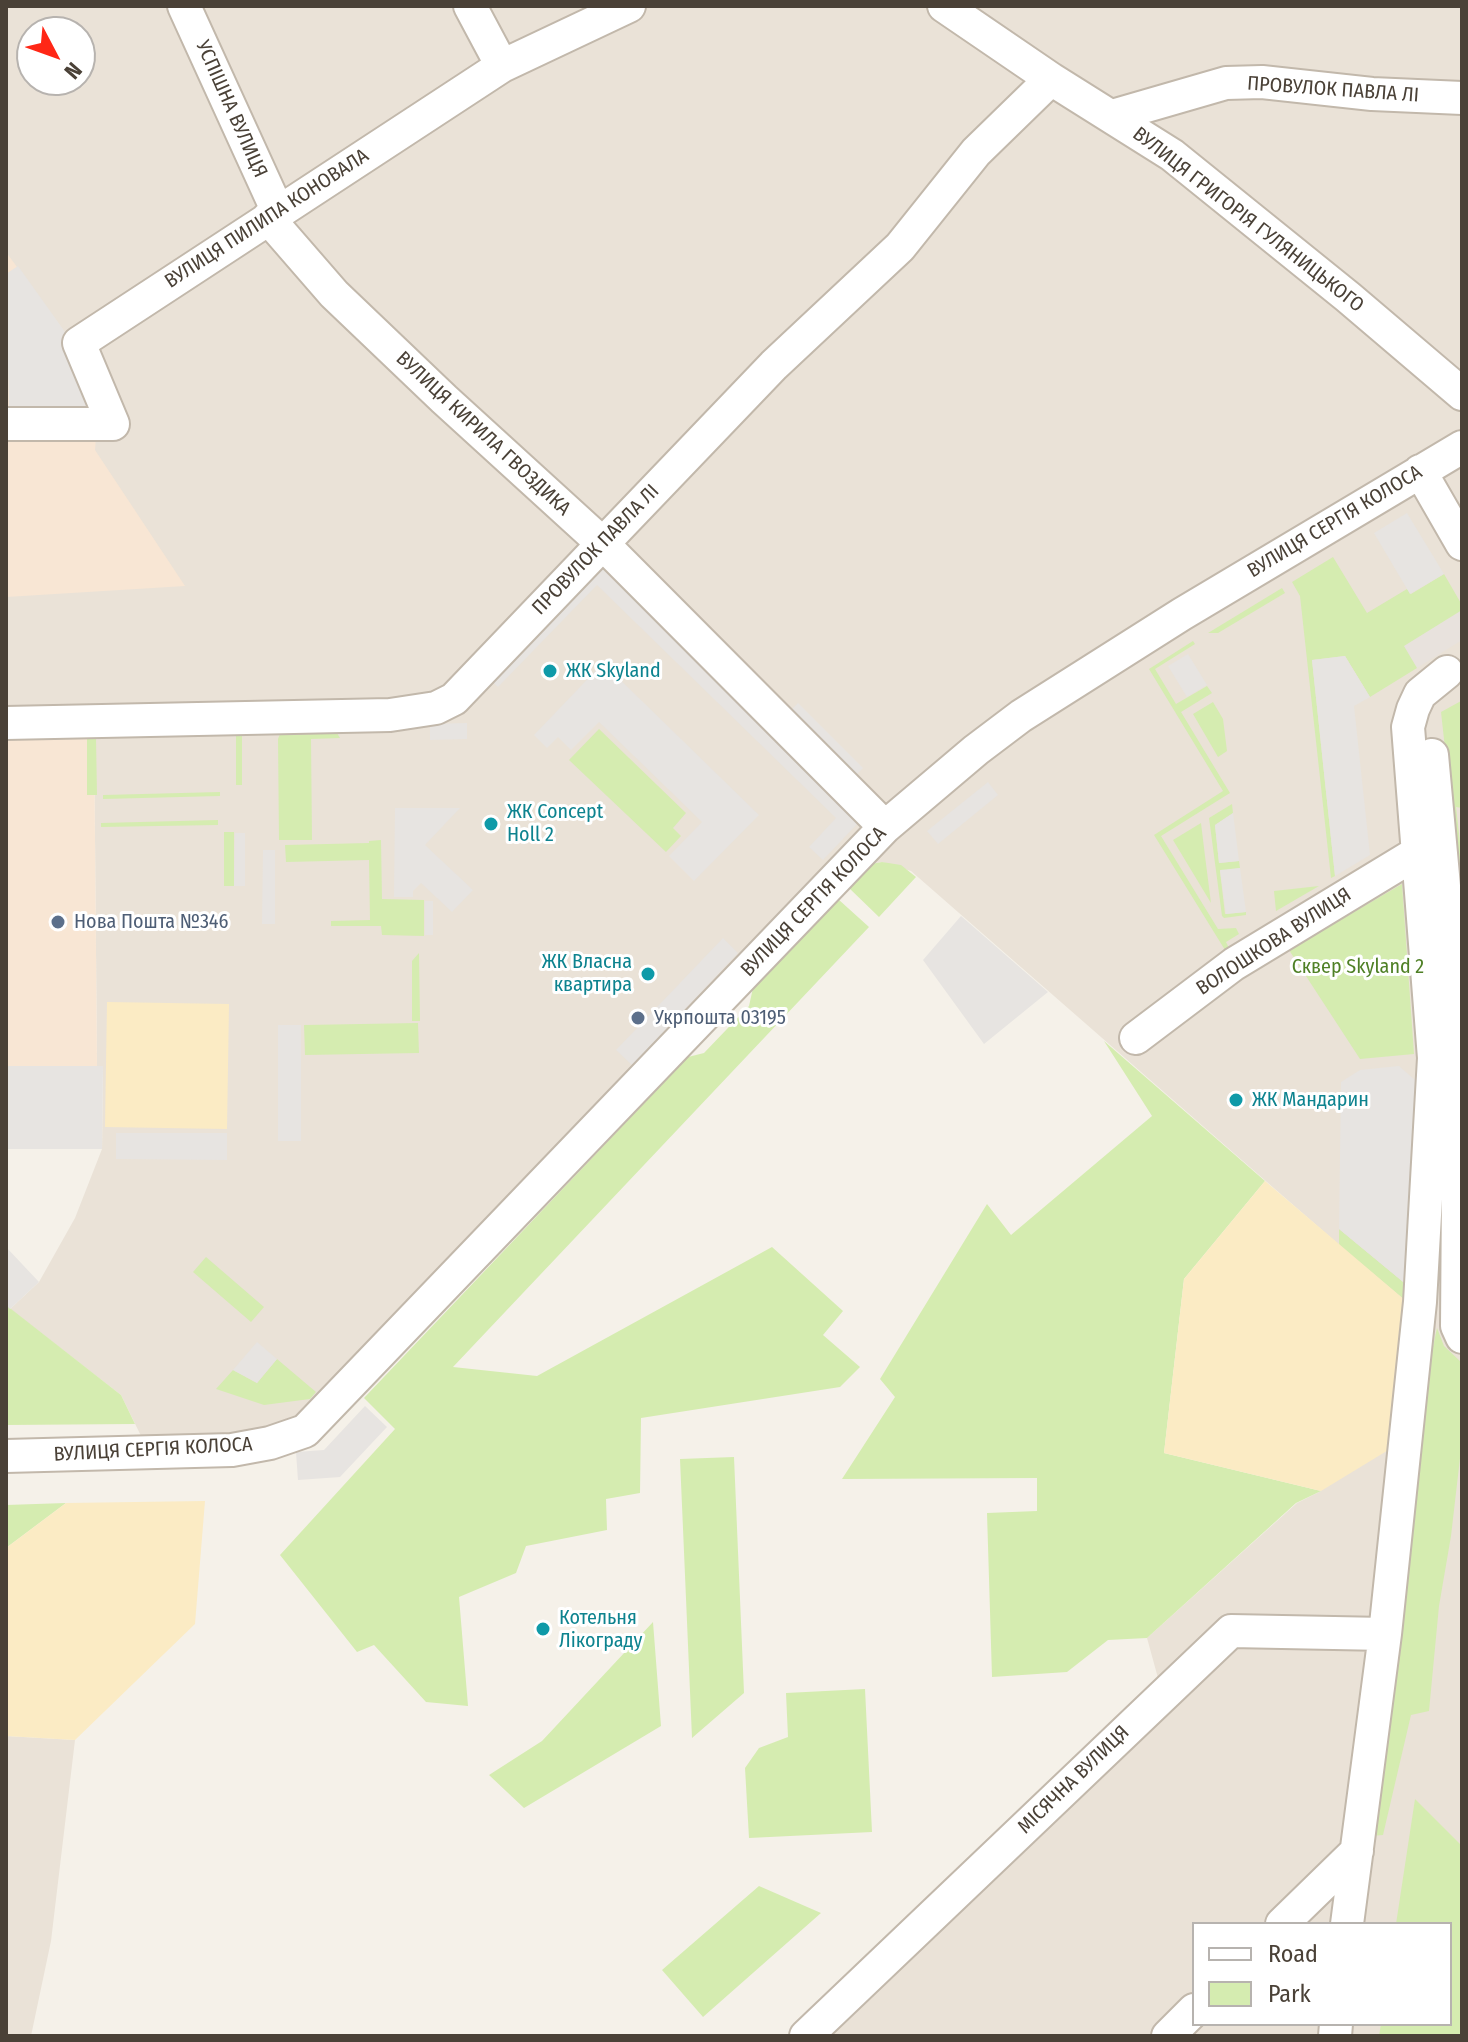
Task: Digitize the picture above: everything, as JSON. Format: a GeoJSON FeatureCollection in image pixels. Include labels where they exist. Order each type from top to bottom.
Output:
{"type":"FeatureCollection","features":[{"type":"Feature","properties":{"kind":"street","name":"УСПІШНА ВУЛИЦЯ"},"geometry":{"type":"LineString","coordinates":[[184,6],[273,215]]}},
{"type":"Feature","properties":{"kind":"street"},"geometry":{"type":"LineString","coordinates":[[470,6],[502,66]]}},
{"type":"Feature","properties":{"kind":"street","name":"ВУЛИЦЯ ПИЛИПА КОНОВАЛА"},"geometry":{"type":"LineString","coordinates":[[6,424],[113,424],[79,343],[502,66],[629,6]]}},
{"type":"Feature","properties":{"kind":"street","name":"ВУЛИЦЯ ГРИГОРІЯ ГУЛЯНИЦЬКОГО"},"geometry":{"type":"LineString","coordinates":[[944,6],[1051,79],[1172,155],[1462,394]]}},
{"type":"Feature","properties":{"kind":"street","name":"ПРОВУЛОК ПАВЛА ЛІ"},"geometry":{"type":"LineString","coordinates":[[6,723],[390,715],[436,708],[461,693],[774,365],[900,247],[976,152],[1051,79]]}},
{"type":"Feature","properties":{"kind":"street","name":"ПРОВУЛОК ПАВЛА ЛІ"},"geometry":{"type":"LineString","coordinates":[[1112,116],[1226,83],[1262,82],[1372,94],[1462,98]]}},
{"type":"Feature","properties":{"kind":"street","name":"ВУЛИЦЯ КИРИЛА ГВОЗДИКА"},"geometry":{"type":"LineString","coordinates":[[273,215],[345,304],[602,543],[879,822]]}},
{"type":"Feature","properties":{"kind":"street","name":"ВУЛИЦЯ СЕРГІЯ КОЛОСА"},"geometry":{"type":"LineString","coordinates":[[6,1456],[232,1450],[270,1443],[305,1431],[879,822],[1021,716],[1182,614],[1462,447]]}},
{"type":"Feature","properties":{"kind":"street"},"geometry":{"type":"LineString","coordinates":[[1420,471],[1462,544]]}},
{"type":"Feature","properties":{"kind":"street"},"geometry":{"type":"LineString","coordinates":[[1347,1922],[1385,1634],[1420,1302],[1434,1058],[1408,727],[1420,694],[1454,667]]}},
{"type":"Feature","properties":{"kind":"street"},"geometry":{"type":"LineString","coordinates":[[1454,667],[1433,686],[1427,701],[1460,1049],[1457,1326],[1462,1337]]}},
{"type":"Feature","properties":{"kind":"street","name":"ВОЛОШКОВА ВУЛИЦЯ"},"geometry":{"type":"LineString","coordinates":[[1136,1038],[1234,964],[1417,853]]}},
{"type":"Feature","properties":{"kind":"street","name":"МІСЯЧНА ВУЛИЦЯ"},"geometry":{"type":"LineString","coordinates":[[806,2036],[1231,1631],[1385,1634]]}},
{"type":"Feature","properties":{"kind":"street"},"geometry":{"type":"LineString","coordinates":[[1284,1922],[1357,1851]]}},
{"type":"Feature","properties":{"kind":"street"},"geometry":{"type":"LineString","coordinates":[[1168,2036],[1192,2012]]}},
{"type":"Feature","properties":{"kind":"shaded area"},"geometry":{"type":"Polygon","coordinates":[[[6,6],[1462,6],[1462,2036],[787,2036],[1158,1678],[1147,1638],[1297,1503],[1321,1491],[1339,1245],[911,871],[882,862],[871,864],[884,828],[602,544],[454,699],[6,723],[6,6]]]}},
{"type":"Feature","properties":{"kind":"shaded area"},"geometry":{"type":"Polygon","coordinates":[[[6,252],[68,336],[98,412],[95,450],[185,586],[6,597],[6,252]]]}},
{"type":"Feature","properties":{"kind":"shaded area"},"geometry":{"type":"Polygon","coordinates":[[[18,266],[68,336],[98,412],[9,412],[6,274],[18,266]]]}},
{"type":"Feature","properties":{"kind":"shaded area"},"geometry":{"type":"Polygon","coordinates":[[[1407,513],[1444,574],[1410,594],[1374,533],[1407,513]]]}},
{"type":"Feature","properties":{"kind":"shaded area"},"geometry":{"type":"Polygon","coordinates":[[[599,556],[874,826],[313,1415],[232,1438],[143,1440],[121,1395],[10,1309],[39,1282],[75,1218],[102,1149],[103,1066],[97,1066],[94,726],[422,723],[599,556]]]}},
{"type":"Feature","properties":{"kind":"shaded area"},"geometry":{"type":"Polygon","coordinates":[[[596,563],[861,820],[823,860],[809,847],[836,818],[597,585],[498,687],[486,676],[596,563]]]}},
{"type":"Feature","properties":{"kind":"shaded area"},"geometry":{"type":"Polygon","coordinates":[[[1462,610],[1462,640],[1417,668],[1403,646],[1462,610]]]}},
{"type":"Feature","properties":{"kind":"shaded area"},"geometry":{"type":"Polygon","coordinates":[[[1188,654],[1207,685],[1187,697],[1168,666],[1188,654]]]}},
{"type":"Feature","properties":{"kind":"shaded area"},"geometry":{"type":"Polygon","coordinates":[[[1345,656],[1370,697],[1354,706],[1370,855],[1335,876],[1312,660],[1345,656]]]}},
{"type":"Feature","properties":{"kind":"shaded area"},"geometry":{"type":"Polygon","coordinates":[[[603,663],[759,815],[694,881],[669,856],[702,822],[599,722],[571,750],[558,737],[547,748],[534,735],[603,663]]]}},
{"type":"Feature","properties":{"kind":"shaded area"},"geometry":{"type":"Polygon","coordinates":[[[798,703],[863,768],[854,777],[789,712],[798,703]]]}},
{"type":"Feature","properties":{"kind":"shaded area"},"geometry":{"type":"Polygon","coordinates":[[[467,723],[467,739],[430,740],[430,724],[467,723]]]}},
{"type":"Feature","properties":{"kind":"shaded area"},"geometry":{"type":"Polygon","coordinates":[[[94,726],[97,1066],[6,1066],[6,728],[94,726]]]}},
{"type":"Feature","properties":{"kind":"shaded area"},"geometry":{"type":"Polygon","coordinates":[[[988,782],[998,795],[938,844],[927,831],[988,782]]]}},
{"type":"Feature","properties":{"kind":"shaded area"},"geometry":{"type":"Polygon","coordinates":[[[395,808],[460,808],[425,845],[473,890],[452,912],[421,883],[413,891],[413,897],[394,897],[395,808]]]}},
{"type":"Feature","properties":{"kind":"shaded area"},"geometry":{"type":"Polygon","coordinates":[[[1233,813],[1239,861],[1219,863],[1215,825],[1233,813]]]}},
{"type":"Feature","properties":{"kind":"shaded area"},"geometry":{"type":"Polygon","coordinates":[[[235,833],[245,833],[245,886],[234,886],[235,833]]]}},
{"type":"Feature","properties":{"kind":"shaded area"},"geometry":{"type":"Polygon","coordinates":[[[263,850],[275,850],[275,924],[262,924],[263,850]]]}},
{"type":"Feature","properties":{"kind":"shaded area"},"geometry":{"type":"Polygon","coordinates":[[[1240,868],[1246,912],[1226,914],[1220,870],[1240,868]]]}},
{"type":"Feature","properties":{"kind":"shaded area"},"geometry":{"type":"Polygon","coordinates":[[[425,901],[433,901],[433,935],[425,935],[425,901]]]}},
{"type":"Feature","properties":{"kind":"shaded area"},"geometry":{"type":"Polygon","coordinates":[[[961,916],[1048,992],[984,1044],[923,960],[961,916]]]}},
{"type":"Feature","properties":{"kind":"shaded area"},"geometry":{"type":"Polygon","coordinates":[[[723,938],[738,953],[632,1065],[616,1050],[723,938]]]}},
{"type":"Feature","properties":{"kind":"shaded area"},"geometry":{"type":"Polygon","coordinates":[[[278,1025],[301,1025],[301,1141],[278,1141],[278,1025]]]}},
{"type":"Feature","properties":{"kind":"shaded area"},"geometry":{"type":"Polygon","coordinates":[[[6,1066],[103,1066],[102,1149],[6,1149],[6,1066]]]}},
{"type":"Feature","properties":{"kind":"shaded area"},"geometry":{"type":"Polygon","coordinates":[[[1399,1066],[1415,1080],[1408,1286],[1339,1229],[1341,1082],[1360,1070],[1399,1066]]]}},
{"type":"Feature","properties":{"kind":"shaded area"},"geometry":{"type":"Polygon","coordinates":[[[116,1133],[227,1133],[227,1160],[116,1159],[116,1133]]]}},
{"type":"Feature","properties":{"kind":"shaded area"},"geometry":{"type":"Polygon","coordinates":[[[6,1247],[39,1282],[10,1309],[6,1305],[6,1247]]]}},
{"type":"Feature","properties":{"kind":"shaded area"},"geometry":{"type":"Polygon","coordinates":[[[257,1342],[277,1359],[257,1383],[233,1370],[257,1342]]]}},
{"type":"Feature","properties":{"kind":"shaded area"},"geometry":{"type":"Polygon","coordinates":[[[365,1406],[387,1427],[340,1477],[298,1480],[296,1452],[324,1450],[365,1406]]]}},
{"type":"Feature","properties":{"kind":"shaded area"},"geometry":{"type":"Polygon","coordinates":[[[6,1736],[75,1740],[51,1941],[31,2036],[6,2036],[6,1736]]]}},
{"type":"Feature","properties":{"kind":"green space"},"geometry":{"type":"Polygon","coordinates":[[[1333,557],[1367,613],[1407,589],[1411,594],[1444,574],[1462,610],[1404,646],[1417,668],[1370,697],[1345,656],[1312,660],[1335,876],[1331,878],[1300,596],[1292,582],[1333,557]]]}},
{"type":"Feature","properties":{"kind":"green space"},"geometry":{"type":"Polygon","coordinates":[[[1282,588],[1285,593],[1218,633],[1208,633],[1282,588]]]}},
{"type":"Feature","properties":{"kind":"green space"},"geometry":{"type":"Polygon","coordinates":[[[1193,641],[1195,644],[1155,669],[1176,704],[1207,686],[1212,693],[1181,712],[1230,793],[1161,836],[1218,929],[1236,928],[1239,934],[1226,942],[1229,948],[1225,950],[1154,835],[1223,791],[1149,669],[1193,641]]]}},
{"type":"Feature","properties":{"kind":"green space"},"geometry":{"type":"Polygon","coordinates":[[[1461,701],[1462,808],[1456,807],[1462,860],[1462,903],[1441,712],[1461,701]]]}},
{"type":"Feature","properties":{"kind":"green space"},"geometry":{"type":"Polygon","coordinates":[[[1213,702],[1223,719],[1227,751],[1218,757],[1193,714],[1213,702]]]}},
{"type":"Feature","properties":{"kind":"green space"},"geometry":{"type":"Polygon","coordinates":[[[599,729],[686,813],[673,828],[681,836],[666,852],[569,760],[599,729]]]}},
{"type":"Feature","properties":{"kind":"green space"},"geometry":{"type":"Polygon","coordinates":[[[337,733],[340,738],[311,739],[312,840],[279,840],[280,734],[337,733]]]}},
{"type":"Feature","properties":{"kind":"green space"},"geometry":{"type":"Polygon","coordinates":[[[236,736],[242,736],[242,785],[236,785],[236,736]]]}},
{"type":"Feature","properties":{"kind":"green space"},"geometry":{"type":"Polygon","coordinates":[[[87,738],[96,738],[97,795],[87,795],[87,738]]]}},
{"type":"Feature","properties":{"kind":"green space"},"geometry":{"type":"Polygon","coordinates":[[[220,792],[220,796],[103,799],[103,795],[220,792]]]}},
{"type":"Feature","properties":{"kind":"green space"},"geometry":{"type":"Polygon","coordinates":[[[1232,804],[1233,813],[1215,825],[1219,863],[1239,861],[1240,868],[1220,871],[1225,914],[1246,912],[1246,915],[1224,918],[1209,818],[1232,804]]]}},
{"type":"Feature","properties":{"kind":"green space"},"geometry":{"type":"Polygon","coordinates":[[[218,820],[218,825],[101,827],[101,823],[218,820]]]}},
{"type":"Feature","properties":{"kind":"green space"},"geometry":{"type":"Polygon","coordinates":[[[1201,823],[1205,856],[1211,903],[1173,840],[1201,823]]]}},
{"type":"Feature","properties":{"kind":"green space"},"geometry":{"type":"Polygon","coordinates":[[[224,832],[234,832],[234,886],[224,886],[224,832]]]}},
{"type":"Feature","properties":{"kind":"green space"},"geometry":{"type":"Polygon","coordinates":[[[381,840],[382,899],[424,900],[424,936],[382,935],[381,926],[331,926],[331,921],[370,920],[369,860],[286,862],[285,845],[381,840]]]}},
{"type":"Feature","properties":{"kind":"green space"},"geometry":{"type":"Polygon","coordinates":[[[871,864],[901,865],[916,877],[879,917],[849,888],[871,864]]]}},
{"type":"Feature","properties":{"kind":"green space","name":"Сквер Skyland 2"},"geometry":{"type":"Polygon","coordinates":[[[1402,884],[1414,1054],[1360,1059],[1289,950],[1402,884]]]}},
{"type":"Feature","properties":{"kind":"green space"},"geometry":{"type":"Polygon","coordinates":[[[1319,886],[1276,911],[1274,891],[1319,886]]]}},
{"type":"Feature","properties":{"kind":"green space"},"geometry":{"type":"Polygon","coordinates":[[[838,899],[869,927],[453,1367],[537,1376],[772,1247],[843,1311],[823,1335],[860,1367],[840,1387],[641,1418],[640,1493],[606,1499],[607,1530],[526,1546],[516,1573],[459,1597],[468,1706],[426,1702],[374,1645],[357,1652],[280,1555],[395,1429],[364,1398],[688,1057],[704,1053],[749,1006],[753,988],[838,899]]]}},
{"type":"Feature","properties":{"kind":"green space"},"geometry":{"type":"Polygon","coordinates":[[[419,953],[420,1021],[412,1021],[412,961],[419,953]]]}},
{"type":"Feature","properties":{"kind":"green space"},"geometry":{"type":"Polygon","coordinates":[[[418,1023],[419,1053],[305,1055],[304,1025],[418,1023]]]}},
{"type":"Feature","properties":{"kind":"green space"},"geometry":{"type":"Polygon","coordinates":[[[1104,1041],[1265,1181],[1184,1279],[1164,1453],[1321,1491],[1296,1503],[1147,1638],[1108,1640],[1067,1672],[992,1677],[987,1513],[1037,1511],[1037,1478],[842,1479],[895,1397],[880,1379],[987,1204],[1011,1235],[1152,1116],[1104,1041]]]}},
{"type":"Feature","properties":{"kind":"green space"},"geometry":{"type":"Polygon","coordinates":[[[1339,1229],[1408,1286],[1406,1301],[1339,1245],[1339,1229]]]}},
{"type":"Feature","properties":{"kind":"green space"},"geometry":{"type":"Polygon","coordinates":[[[206,1257],[264,1307],[251,1322],[193,1272],[206,1257]]]}},
{"type":"Feature","properties":{"kind":"green space"},"geometry":{"type":"Polygon","coordinates":[[[6,1305],[121,1395],[135,1424],[6,1425],[6,1305]]]}},
{"type":"Feature","properties":{"kind":"green space"},"geometry":{"type":"Polygon","coordinates":[[[1437,1328],[1444,1346],[1462,1363],[1462,1441],[1439,1606],[1429,1711],[1411,1715],[1383,1835],[1370,1836],[1408,1579],[1401,1545],[1415,1430],[1437,1328]]]}},
{"type":"Feature","properties":{"kind":"green space"},"geometry":{"type":"Polygon","coordinates":[[[277,1359],[316,1392],[310,1399],[264,1405],[216,1389],[233,1370],[257,1383],[277,1359]]]}},
{"type":"Feature","properties":{"kind":"green space"},"geometry":{"type":"Polygon","coordinates":[[[734,1457],[744,1693],[692,1738],[680,1459],[734,1457]]]}},
{"type":"Feature","properties":{"kind":"green space"},"geometry":{"type":"Polygon","coordinates":[[[66,1503],[6,1548],[6,1505],[66,1503]]]}},
{"type":"Feature","properties":{"kind":"green space"},"geometry":{"type":"Polygon","coordinates":[[[653,1622],[661,1726],[524,1808],[489,1775],[542,1741],[653,1622]]]}},
{"type":"Feature","properties":{"kind":"green space"},"geometry":{"type":"Polygon","coordinates":[[[865,1689],[872,1832],[749,1838],[745,1768],[759,1748],[788,1737],[786,1693],[865,1689]]]}},
{"type":"Feature","properties":{"kind":"green space"},"geometry":{"type":"Polygon","coordinates":[[[1415,1799],[1462,1846],[1462,2036],[1379,2036],[1381,2026],[1452,2026],[1452,1922],[1396,1922],[1415,1799]]]}},
{"type":"Feature","properties":{"kind":"green space"},"geometry":{"type":"Polygon","coordinates":[[[759,1886],[821,1913],[703,2017],[662,1970],[759,1886]]]}},
{"type":"Feature","properties":{"kind":"sand"},"geometry":{"type":"Polygon","coordinates":[[[107,1002],[229,1004],[227,1129],[105,1127],[107,1002]]]}},
{"type":"Feature","properties":{"kind":"sand"},"geometry":{"type":"Polygon","coordinates":[[[1265,1181],[1406,1301],[1390,1449],[1321,1491],[1164,1453],[1184,1279],[1265,1181]]]}},
{"type":"Feature","properties":{"kind":"sand"},"geometry":{"type":"Polygon","coordinates":[[[205,1501],[195,1624],[75,1740],[6,1736],[6,1548],[66,1503],[205,1501]]]}},
{"type":"Feature","properties":{"kind":"place","name":"ЖК Skyland"},"geometry":{"type":"Point","coordinates":[550,671]}},
{"type":"Feature","properties":{"kind":"place","name":"ЖК Concept Holl 2"},"geometry":{"type":"Point","coordinates":[491,824]}},
{"type":"Feature","properties":{"kind":"place","name":"Нова Пошта №346"},"geometry":{"type":"Point","coordinates":[58,922]}},
{"type":"Feature","properties":{"kind":"place","name":"ЖК Власна квартира"},"geometry":{"type":"Point","coordinates":[648,974]}},
{"type":"Feature","properties":{"kind":"place","name":"Укрпошта 03195"},"geometry":{"type":"Point","coordinates":[638,1018]}},
{"type":"Feature","properties":{"kind":"place","name":"ЖК Мандарин"},"geometry":{"type":"Point","coordinates":[1236,1100]}},
{"type":"Feature","properties":{"kind":"place","name":"Котельня Лікограду"},"geometry":{"type":"Point","coordinates":[543,1629]}}]}
